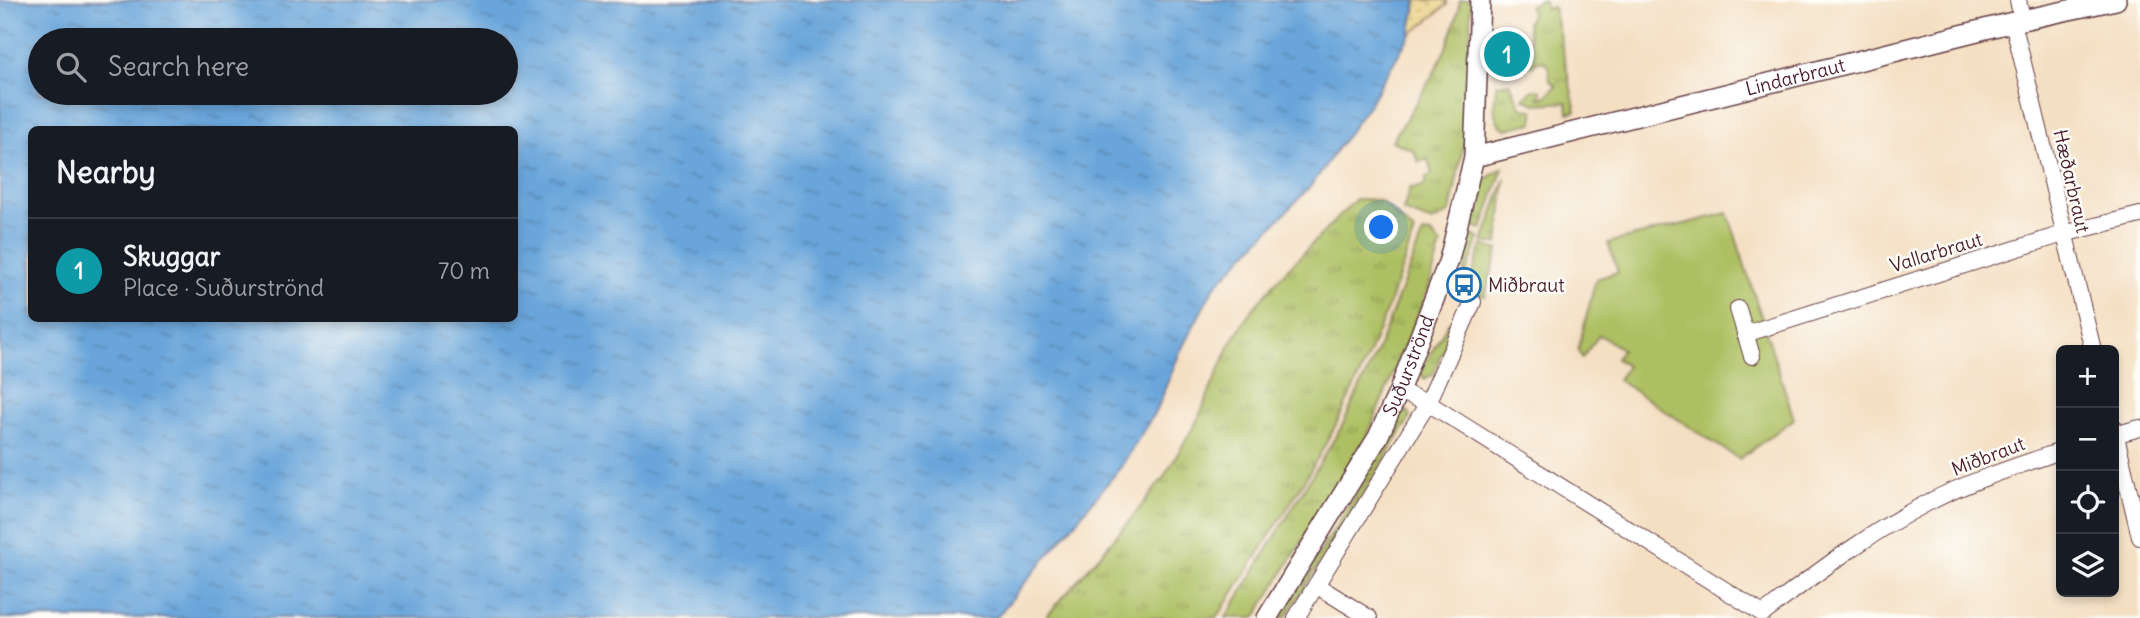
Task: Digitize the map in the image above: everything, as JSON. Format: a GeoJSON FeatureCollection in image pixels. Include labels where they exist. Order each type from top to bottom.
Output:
{"type":"FeatureCollection","features":[{"type":"Feature","properties":{"kind":"street","name":"Suðurströnd"},"geometry":{"type":"LineString","coordinates":[[1267,618],[1378,437],[1399,391],[1448,260],[1474,157],[1480,0]]}},
{"type":"Feature","properties":{"kind":"street","name":"Hæðarbraut"},"geometry":{"type":"LineString","coordinates":[[2018,0],[2017,21],[2063,234],[2092,345]]}},
{"type":"Feature","properties":{"kind":"street","name":"Lindarbraut"},"geometry":{"type":"LineString","coordinates":[[1474,157],[2017,21],[2116,0]]}},
{"type":"Feature","properties":{"kind":"street","name":"Vallarbraut"},"geometry":{"type":"LineString","coordinates":[[1745,334],[2063,234],[2140,215]]}},
{"type":"Feature","properties":{"kind":"street"},"geometry":{"type":"LineString","coordinates":[[1296,618],[1427,403],[1473,303]]}},
{"type":"Feature","properties":{"kind":"street"},"geometry":{"type":"LineString","coordinates":[[1738,309],[1752,356]]}},
{"type":"Feature","properties":{"kind":"street","name":"Miðbraut"},"geometry":{"type":"LineString","coordinates":[[1399,391],[1427,403],[1763,614],[1824,566],[1932,501],[1996,473],[2056,453]]}},
{"type":"Feature","properties":{"kind":"street"},"geometry":{"type":"LineString","coordinates":[[2119,431],[2140,428]]}},
{"type":"Feature","properties":{"kind":"street"},"geometry":{"type":"LineString","coordinates":[[2119,452],[2140,537]]}},
{"type":"Feature","properties":{"kind":"street"},"geometry":{"type":"LineString","coordinates":[[1316,585],[1369,618]]}},
{"type":"Feature","properties":{"kind":"green space"},"geometry":{"type":"Polygon","coordinates":[[[1460,0],[1471,0],[1467,128],[1450,212],[1432,222],[1403,211],[1410,188],[1422,187],[1426,177],[1432,174],[1428,159],[1419,162],[1413,150],[1392,141],[1424,91],[1442,56],[1450,38],[1460,0]]]}},
{"type":"Feature","properties":{"kind":"green space"},"geometry":{"type":"Polygon","coordinates":[[[1544,0],[1546,9],[1553,7],[1576,111],[1568,113],[1567,102],[1535,104],[1523,98],[1535,89],[1541,90],[1540,98],[1548,95],[1557,84],[1550,80],[1548,63],[1537,61],[1532,66],[1526,62],[1532,58],[1527,23],[1532,12],[1529,6],[1544,0]]]}},
{"type":"Feature","properties":{"kind":"green space"},"geometry":{"type":"Polygon","coordinates":[[[1510,83],[1521,107],[1534,111],[1533,123],[1506,129],[1501,126],[1496,116],[1496,85],[1510,83]]]}},
{"type":"Feature","properties":{"kind":"green space"},"geometry":{"type":"Polygon","coordinates":[[[1503,168],[1482,229],[1470,225],[1484,180],[1503,168]]]}},
{"type":"Feature","properties":{"kind":"green space"},"geometry":{"type":"Polygon","coordinates":[[[1505,179],[1498,244],[1483,242],[1505,179]]]}},
{"type":"Feature","properties":{"kind":"green space"},"geometry":{"type":"Polygon","coordinates":[[[1356,199],[1380,201],[1414,232],[1374,341],[1338,420],[1299,489],[1217,618],[1045,618],[1164,477],[1197,421],[1229,347],[1247,316],[1280,277],[1356,199]]]}},
{"type":"Feature","properties":{"kind":"green space"},"geometry":{"type":"Polygon","coordinates":[[[1728,213],[1794,419],[1739,459],[1618,380],[1627,366],[1616,359],[1622,349],[1599,335],[1582,358],[1578,350],[1596,279],[1618,272],[1608,243],[1728,213]]]}},
{"type":"Feature","properties":{"kind":"green space"},"geometry":{"type":"Polygon","coordinates":[[[1423,233],[1431,234],[1441,245],[1428,290],[1367,436],[1255,618],[1226,618],[1342,426],[1378,349],[1423,233]]]}},
{"type":"Feature","properties":{"kind":"green space"},"geometry":{"type":"Polygon","coordinates":[[[1468,233],[1479,238],[1464,279],[1464,248],[1468,233]]]}},
{"type":"Feature","properties":{"kind":"green space"},"geometry":{"type":"Polygon","coordinates":[[[1482,245],[1498,250],[1485,296],[1467,290],[1482,245]]]}},
{"type":"Feature","properties":{"kind":"green space"},"geometry":{"type":"Polygon","coordinates":[[[1449,322],[1454,324],[1433,375],[1424,379],[1420,371],[1449,322]]]}},
{"type":"Feature","properties":{"kind":"green space"},"geometry":{"type":"Polygon","coordinates":[[[1407,411],[1410,417],[1401,433],[1285,618],[1279,618],[1374,465],[1400,413],[1407,411]]]}},
{"type":"Feature","properties":{"kind":"sand"},"geometry":{"type":"Polygon","coordinates":[[[1417,0],[1447,0],[1447,5],[1410,35],[1417,0]]]}},
{"type":"Feature","properties":{"kind":"water"},"geometry":{"type":"Polygon","coordinates":[[[0,0],[1417,0],[1410,35],[1369,104],[1310,187],[1214,287],[1180,352],[1158,407],[1121,467],[996,618],[0,618],[0,0]]]}},
{"type":"Feature","properties":{"kind":"place","name":"Skuggar"},"geometry":{"type":"Point","coordinates":[1507,54]}},
{"type":"Feature","properties":{"kind":"place","name":"Miðbraut"},"geometry":{"type":"Point","coordinates":[1464,285]}}]}
